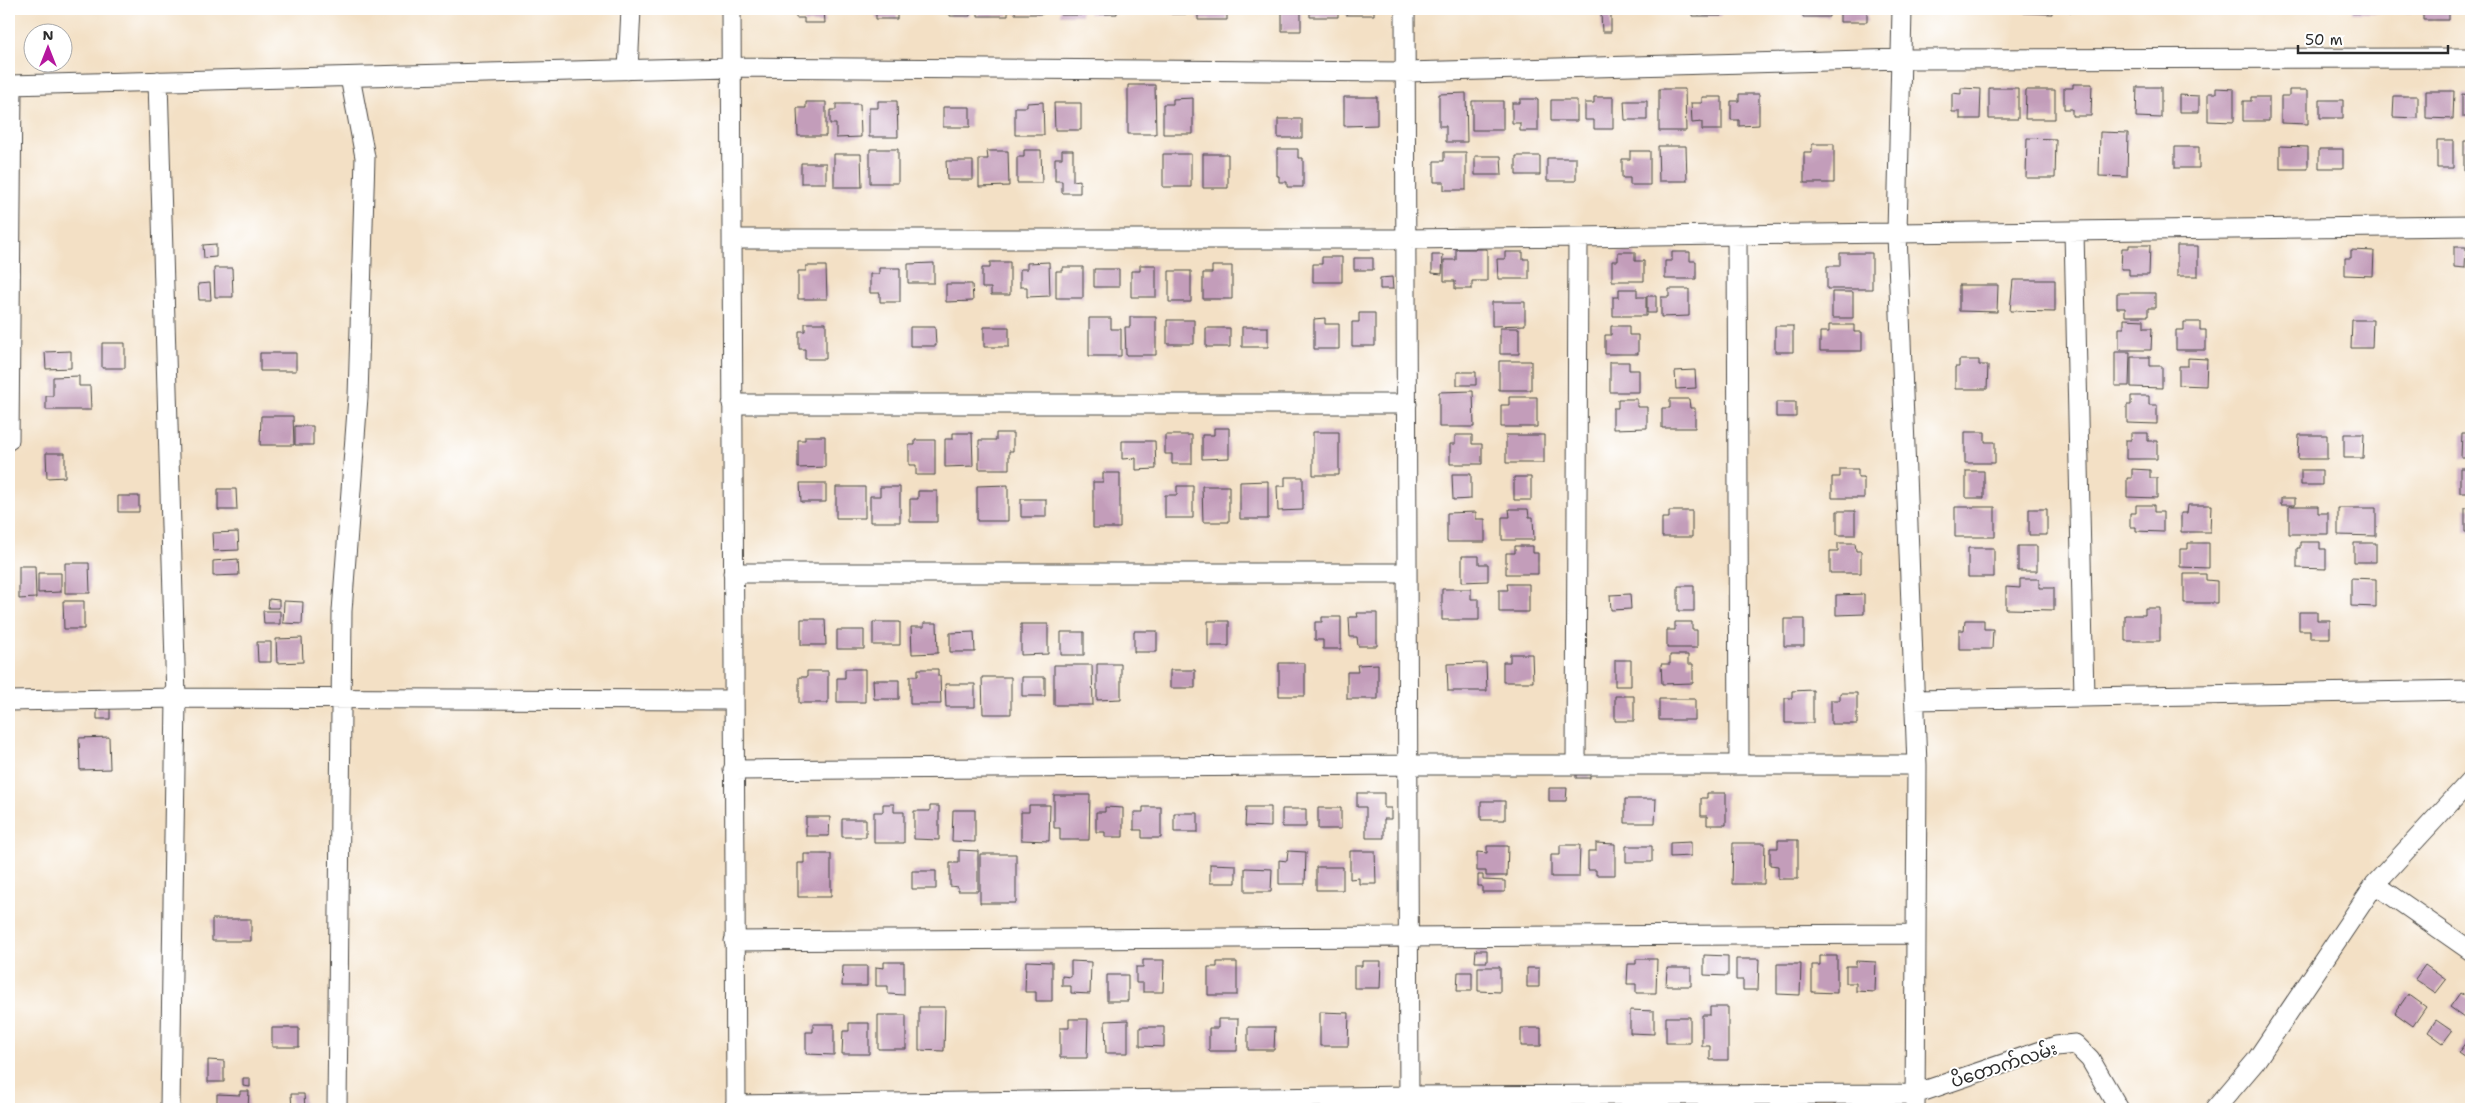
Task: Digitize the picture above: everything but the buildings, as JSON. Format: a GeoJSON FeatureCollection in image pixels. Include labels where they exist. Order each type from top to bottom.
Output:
{"type":"FeatureCollection","features":[{"type":"Feature","properties":{"kind":"street"},"geometry":{"type":"LineString","coordinates":[[628,70],[631,9]]}},
{"type":"Feature","properties":{"kind":"street"},"geometry":{"type":"LineString","coordinates":[[731,9],[736,1107],[1915,1102],[1917,765],[1897,234],[1902,9]]}},
{"type":"Feature","properties":{"kind":"street"},"geometry":{"type":"LineString","coordinates":[[1405,9],[1409,1103]]}},
{"type":"Feature","properties":{"kind":"street"},"geometry":{"type":"LineString","coordinates":[[9,440],[11,85],[731,67],[1405,72],[1902,59],[2471,58]]}},
{"type":"Feature","properties":{"kind":"street"},"geometry":{"type":"LineString","coordinates":[[338,1109],[342,611],[358,397],[365,157],[350,77]]}},
{"type":"Feature","properties":{"kind":"street"},"geometry":{"type":"LineString","coordinates":[[158,81],[176,698],[170,1109]]}},
{"type":"Feature","properties":{"kind":"street"},"geometry":{"type":"LineString","coordinates":[[732,239],[1406,239],[2471,226]]}},
{"type":"Feature","properties":{"kind":"street"},"geometry":{"type":"LineString","coordinates":[[2074,231],[2084,697]]}},
{"type":"Feature","properties":{"kind":"street"},"geometry":{"type":"LineString","coordinates":[[1737,235],[1740,765]]}},
{"type":"Feature","properties":{"kind":"street"},"geometry":{"type":"LineString","coordinates":[[1576,765],[1578,237]]}},
{"type":"Feature","properties":{"kind":"street"},"geometry":{"type":"LineString","coordinates":[[732,404],[1407,404]]}},
{"type":"Feature","properties":{"kind":"street"},"geometry":{"type":"LineString","coordinates":[[733,574],[1407,574]]}},
{"type":"Feature","properties":{"kind":"street"},"geometry":{"type":"LineString","coordinates":[[1914,700],[2471,690]]}},
{"type":"Feature","properties":{"kind":"street"},"geometry":{"type":"LineString","coordinates":[[9,701],[176,698],[733,700]]}},
{"type":"Feature","properties":{"kind":"street"},"geometry":{"type":"LineString","coordinates":[[733,770],[1408,765],[1917,765]]}},
{"type":"Feature","properties":{"kind":"street"},"geometry":{"type":"LineString","coordinates":[[2215,1109],[2255,1062],[2375,884],[2471,780]]}},
{"type":"Feature","properties":{"kind":"street"},"geometry":{"type":"LineString","coordinates":[[2375,884],[2471,951]]}},
{"type":"Feature","properties":{"kind":"street"},"geometry":{"type":"LineString","coordinates":[[734,941],[1916,934]]}},
{"type":"Feature","properties":{"kind":"street","name":"ပိတောက်လမ်း"},"geometry":{"type":"LineString","coordinates":[[1915,1102],[2056,1046],[2075,1044],[2090,1059],[2119,1109]]}}]}
